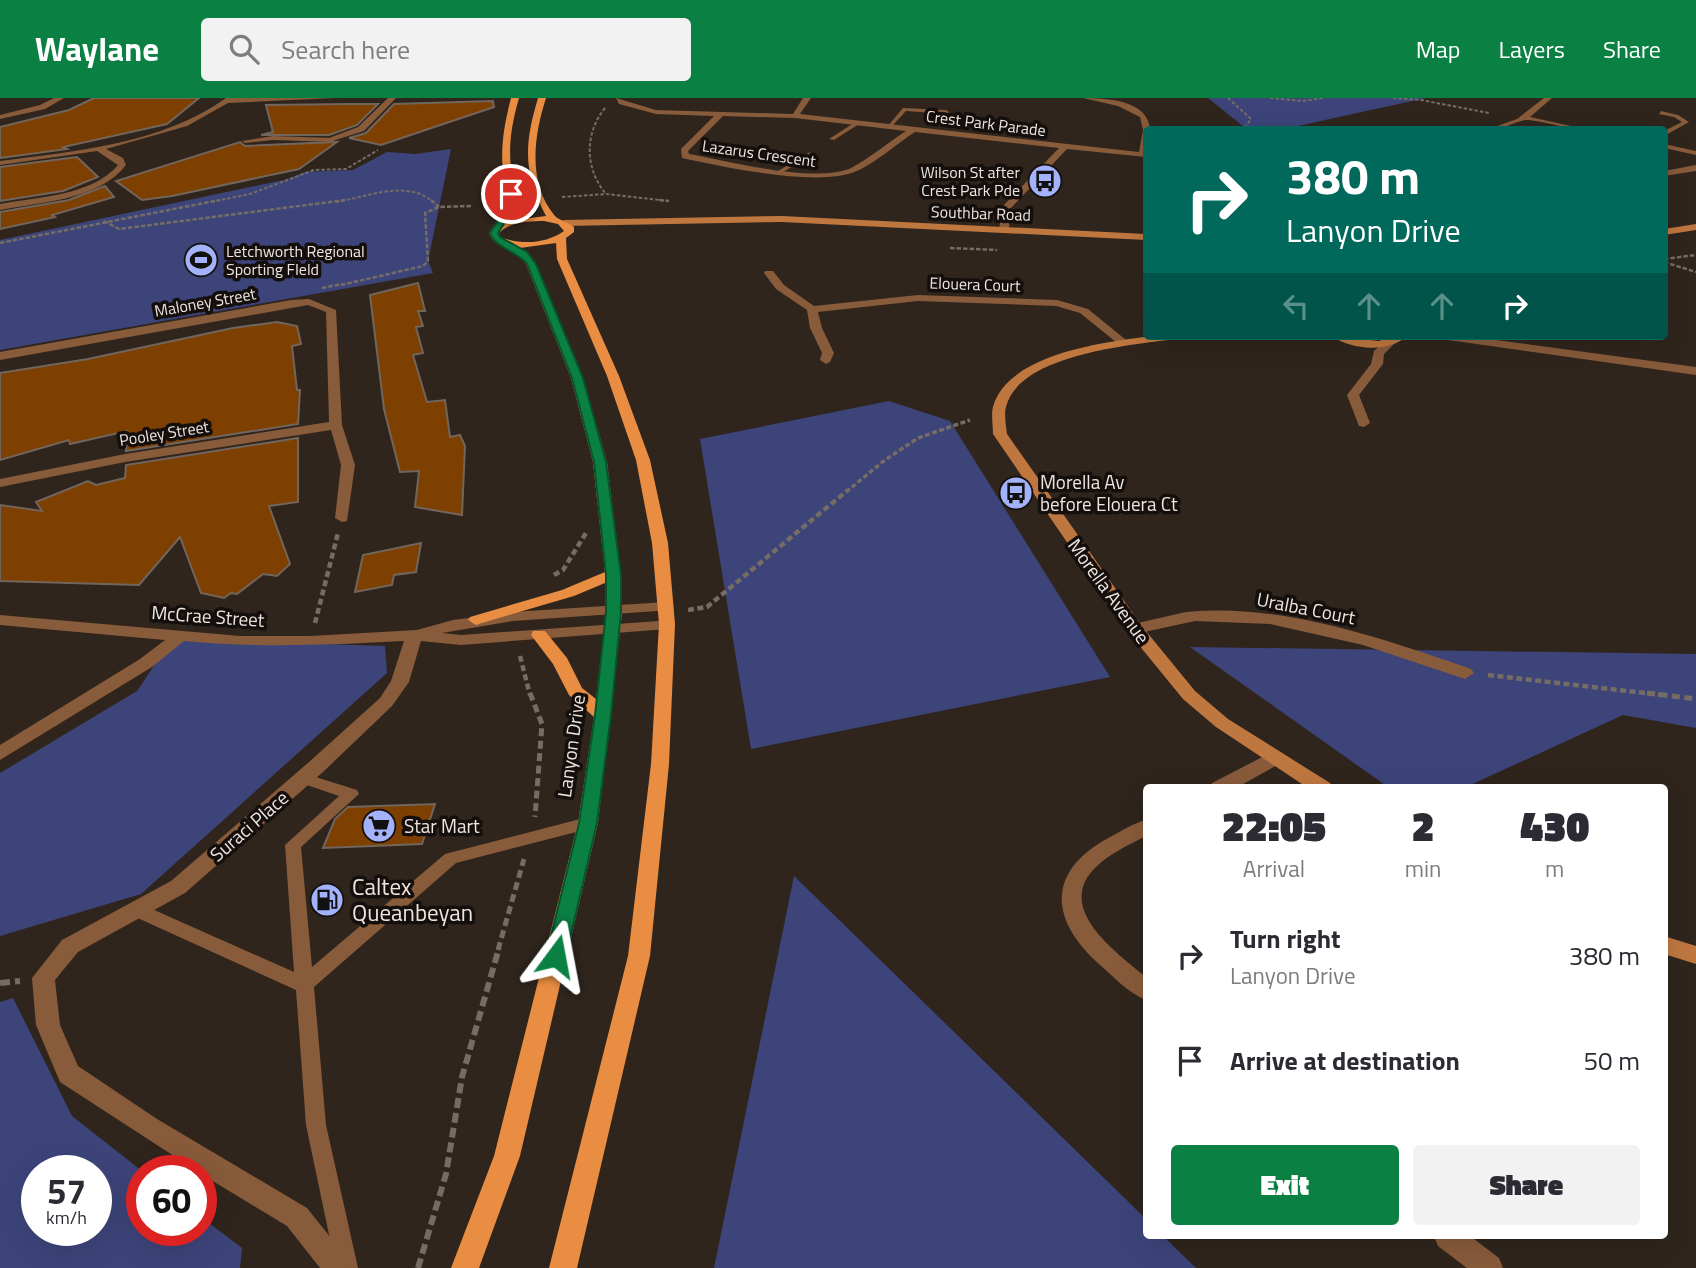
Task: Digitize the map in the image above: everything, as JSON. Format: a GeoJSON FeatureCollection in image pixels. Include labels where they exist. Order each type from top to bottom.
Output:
{"type":"FeatureCollection","features":[{"type":"Feature","properties":{"kind":"main road"},"geometry":{"type":"LineString","coordinates":[[516,98],[506,131],[505,168],[512,205],[494,233],[496,239],[531,244],[563,232]]}},
{"type":"Feature","properties":{"kind":"main road"},"geometry":{"type":"LineString","coordinates":[[542,98],[531,132],[530,168],[536,188],[553,220],[563,232],[562,259],[613,376],[643,460],[660,543],[666,615],[660,764],[639,956],[563,1268]]}},
{"type":"Feature","properties":{"kind":"main road"},"geometry":{"type":"LineString","coordinates":[[499,227],[523,220],[553,220]]}},
{"type":"Feature","properties":{"kind":"main road","name":"Lanyon Drive"},"geometry":{"type":"LineString","coordinates":[[465,1268],[507,1156],[588,823],[603,715],[614,575],[600,462],[578,378],[531,264],[524,254],[503,242]]}},
{"type":"Feature","properties":{"kind":"main road"},"geometry":{"type":"LineString","coordinates":[[477,620],[532,605],[614,575]]}},
{"type":"Feature","properties":{"kind":"main road"},"geometry":{"type":"LineString","coordinates":[[532,636],[561,662],[575,691],[603,715]]}},
{"type":"Feature","properties":{"kind":"street"},"geometry":{"type":"LineString","coordinates":[[0,117],[42,107],[61,98]]}},
{"type":"Feature","properties":{"kind":"street"},"geometry":{"type":"LineString","coordinates":[[0,163],[98,148],[172,128],[203,116],[230,99],[331,98]]}},
{"type":"Feature","properties":{"kind":"street"},"geometry":{"type":"LineString","coordinates":[[332,140],[360,128],[391,98]]}},
{"type":"Feature","properties":{"kind":"street"},"geometry":{"type":"LineString","coordinates":[[795,116],[807,98]]}},
{"type":"Feature","properties":{"kind":"street","name":"Crest Park Parade"},"geometry":{"type":"LineString","coordinates":[[1087,98],[1129,107],[1143,115],[1146,126]]}},
{"type":"Feature","properties":{"kind":"street"},"geometry":{"type":"LineString","coordinates":[[1503,126],[1523,120],[1548,98]]}},
{"type":"Feature","properties":{"kind":"street","name":"Crest Park Parade"},"geometry":{"type":"LineString","coordinates":[[621,100],[656,112],[795,116],[1143,155]]}},
{"type":"Feature","properties":{"kind":"street","name":"Lazarus Crescent"},"geometry":{"type":"LineString","coordinates":[[721,114],[701,131],[684,151],[685,156],[813,177],[836,176],[855,169],[915,128]]}},
{"type":"Feature","properties":{"kind":"street"},"geometry":{"type":"LineString","coordinates":[[1523,120],[1560,126]]}},
{"type":"Feature","properties":{"kind":"street"},"geometry":{"type":"LineString","coordinates":[[1004,229],[1006,208],[1065,146]]}},
{"type":"Feature","properties":{"kind":"street"},"geometry":{"type":"LineString","coordinates":[[1668,147],[1694,151]]}},
{"type":"Feature","properties":{"kind":"street"},"geometry":{"type":"LineString","coordinates":[[0,207],[80,189],[107,179],[122,165],[120,160],[98,148]]}},
{"type":"Feature","properties":{"kind":"street"},"geometry":{"type":"LineString","coordinates":[[1668,173],[1696,168]]}},
{"type":"Feature","properties":{"kind":"street","name":"Southbar Road"},"geometry":{"type":"LineString","coordinates":[[563,232],[688,219],[758,219],[1143,237]]}},
{"type":"Feature","properties":{"kind":"street"},"geometry":{"type":"LineString","coordinates":[[1668,231],[1696,227]]}},
{"type":"Feature","properties":{"kind":"street"},"geometry":{"type":"LineString","coordinates":[[769,273],[780,287],[812,309],[816,328],[828,353],[826,360]]}},
{"type":"Feature","properties":{"kind":"street","name":"Elouera Court"},"geometry":{"type":"LineString","coordinates":[[812,309],[918,298],[1057,303],[1084,311],[1125,344]]}},
{"type":"Feature","properties":{"kind":"street"},"geometry":{"type":"LineString","coordinates":[[309,302],[331,310],[336,425],[348,466],[342,518]]}},
{"type":"Feature","properties":{"kind":"street","name":"Maloney Street"},"geometry":{"type":"LineString","coordinates":[[0,356],[309,302]]}},
{"type":"Feature","properties":{"kind":"street","name":"Morella Avenue"},"geometry":{"type":"LineString","coordinates":[[1151,340],[1053,360],[1022,376],[1002,395],[996,420],[1009,449],[1135,629],[1189,695],[1222,723],[1316,784]]}},
{"type":"Feature","properties":{"kind":"street"},"geometry":{"type":"LineString","coordinates":[[1350,340],[1374,348],[1393,340]]}},
{"type":"Feature","properties":{"kind":"street"},"geometry":{"type":"LineString","coordinates":[[1470,340],[1696,371]]}},
{"type":"Feature","properties":{"kind":"street"},"geometry":{"type":"LineString","coordinates":[[1364,424],[1353,395],[1377,364],[1374,348]]}},
{"type":"Feature","properties":{"kind":"street","name":"Pooley Street"},"geometry":{"type":"LineString","coordinates":[[0,483],[175,449],[336,425]]}},
{"type":"Feature","properties":{"kind":"street","name":"McCrae Street"},"geometry":{"type":"LineString","coordinates":[[0,620],[240,641],[310,641],[414,635],[461,640],[532,636],[612,621],[666,615]]}},
{"type":"Feature","properties":{"kind":"street","name":"Uralba Court"},"geometry":{"type":"LineString","coordinates":[[1135,629],[1202,615],[1252,618],[1288,623],[1388,646],[1465,673]]}},
{"type":"Feature","properties":{"kind":"street","name":"McCrae Street"},"geometry":{"type":"LineString","coordinates":[[414,635],[477,620],[612,621]]}},
{"type":"Feature","properties":{"kind":"street"},"geometry":{"type":"LineString","coordinates":[[0,754],[146,663],[181,635]]}},
{"type":"Feature","properties":{"kind":"street","name":"Suraci Place"},"geometry":{"type":"LineString","coordinates":[[337,1268],[296,1217],[148,1127],[69,1074],[48,1025],[43,978],[70,946],[178,887],[386,702],[400,682],[414,635]]}},
{"type":"Feature","properties":{"kind":"street"},"geometry":{"type":"LineString","coordinates":[[1226,784],[1273,758]]}},
{"type":"Feature","properties":{"kind":"street"},"geometry":{"type":"LineString","coordinates":[[1143,829],[1096,856],[1083,867],[1074,881],[1070,895],[1077,924],[1090,942],[1143,987]]}},
{"type":"Feature","properties":{"kind":"street"},"geometry":{"type":"LineString","coordinates":[[1668,946],[1696,955]]}},
{"type":"Feature","properties":{"kind":"street"},"geometry":{"type":"LineString","coordinates":[[1452,1239],[1489,1268]]}},
{"type":"Feature","properties":{"kind":"lane"},"geometry":{"type":"LineString","coordinates":[[889,126],[905,109],[946,112]]}},
{"type":"Feature","properties":{"kind":"lane"},"geometry":{"type":"LineString","coordinates":[[1661,113],[1676,116],[1686,122],[1668,132]]}},
{"type":"Feature","properties":{"kind":"lane"},"geometry":{"type":"LineString","coordinates":[[832,139],[857,122]]}},
{"type":"Feature","properties":{"kind":"lane"},"geometry":{"type":"LineString","coordinates":[[245,141],[273,138],[332,140]]}},
{"type":"Feature","properties":{"kind":"lane"},"geometry":{"type":"LineString","coordinates":[[781,171],[810,154]]}},
{"type":"Feature","properties":{"kind":"lane"},"geometry":{"type":"LineString","coordinates":[[303,778],[351,794],[293,845],[316,1125],[347,1268]]}},
{"type":"Feature","properties":{"kind":"lane"},"geometry":{"type":"LineString","coordinates":[[304,985],[451,858],[588,823]]}},
{"type":"Feature","properties":{"kind":"lane"},"geometry":{"type":"LineString","coordinates":[[137,910],[304,985]]}},
{"type":"Feature","properties":{"kind":"path"},"geometry":{"type":"LineString","coordinates":[[1228,98],[1251,119],[1246,126]]}},
{"type":"Feature","properties":{"kind":"path"},"geometry":{"type":"LineString","coordinates":[[1270,98],[1303,101],[1323,98]]}},
{"type":"Feature","properties":{"kind":"path"},"geometry":{"type":"LineString","coordinates":[[1393,98],[1421,100]]}},
{"type":"Feature","properties":{"kind":"path"},"geometry":{"type":"LineString","coordinates":[[1411,98],[1523,120]]}},
{"type":"Feature","properties":{"kind":"path"},"geometry":{"type":"LineString","coordinates":[[562,197],[606,194],[601,188],[590,157],[590,130],[604,108],[621,100]]}},
{"type":"Feature","properties":{"kind":"path"},"geometry":{"type":"LineString","coordinates":[[0,243],[250,194],[314,170],[346,169],[378,150]]}},
{"type":"Feature","properties":{"kind":"path"},"geometry":{"type":"LineString","coordinates":[[104,221],[119,229],[341,201],[384,191],[422,192],[439,207]]}},
{"type":"Feature","properties":{"kind":"path"},"geometry":{"type":"LineString","coordinates":[[309,302],[342,285],[423,266],[428,261],[425,213],[439,207],[471,206]]}},
{"type":"Feature","properties":{"kind":"path"},"geometry":{"type":"LineString","coordinates":[[1668,259],[1696,255]]}},
{"type":"Feature","properties":{"kind":"path"},"geometry":{"type":"LineString","coordinates":[[1668,262],[1696,272]]}},
{"type":"Feature","properties":{"kind":"path"},"geometry":{"type":"LineString","coordinates":[[666,615],[708,607],[885,460],[918,438],[970,420]]}},
{"type":"Feature","properties":{"kind":"path"},"geometry":{"type":"LineString","coordinates":[[310,641],[342,518]]}},
{"type":"Feature","properties":{"kind":"path"},"geometry":{"type":"LineString","coordinates":[[532,605],[529,595],[532,586],[563,570],[584,535],[606,519]]}},
{"type":"Feature","properties":{"kind":"path"},"geometry":{"type":"LineString","coordinates":[[418,1268],[446,1174],[462,1077],[538,809],[542,724],[519,659],[532,636]]}},
{"type":"Feature","properties":{"kind":"path"},"geometry":{"type":"LineString","coordinates":[[1465,673],[1696,699]]}},
{"type":"Feature","properties":{"kind":"shaded area"},"geometry":{"type":"Polygon","coordinates":[[[1208,98],[1426,98],[1298,126],[1243,126],[1208,98]]]}},
{"type":"Feature","properties":{"kind":"shaded area"},"geometry":{"type":"Polygon","coordinates":[[[451,149],[428,261],[433,273],[0,350],[0,240],[288,179],[304,172],[353,170],[387,152],[415,154],[451,149]]]}},
{"type":"Feature","properties":{"kind":"shaded area"},"geometry":{"type":"Polygon","coordinates":[[[889,401],[950,421],[1110,677],[751,749],[700,439],[889,401]]]}},
{"type":"Feature","properties":{"kind":"shaded area"},"geometry":{"type":"Polygon","coordinates":[[[172,639],[385,646],[387,673],[141,894],[0,936],[0,773],[137,691],[172,639]]]}},
{"type":"Feature","properties":{"kind":"shaded area"},"geometry":{"type":"Polygon","coordinates":[[[1190,647],[1696,654],[1696,728],[1623,715],[1473,784],[1384,784],[1190,647]]]}},
{"type":"Feature","properties":{"kind":"shaded area"},"geometry":{"type":"Polygon","coordinates":[[[794,876],[1143,1216],[1143,1239],[1166,1239],[1196,1268],[714,1268],[794,876]]]}},
{"type":"Feature","properties":{"kind":"shaded area"},"geometry":{"type":"Polygon","coordinates":[[[13,998],[72,1116],[126,1158],[126,1246],[217,1246],[217,1229],[242,1248],[240,1268],[0,1268],[0,1002],[13,998]]]}},
{"type":"Feature","properties":{"kind":"building"},"geometry":{"type":"Polygon","coordinates":[[[94,98],[199,98],[167,124],[63,147],[67,149],[0,158],[0,127],[69,110],[94,98]]]}},
{"type":"Feature","properties":{"kind":"building"},"geometry":{"type":"Polygon","coordinates":[[[493,101],[494,107],[381,145],[349,138],[366,133],[394,104],[493,101]]]}},
{"type":"Feature","properties":{"kind":"building"},"geometry":{"type":"Polygon","coordinates":[[[378,104],[357,125],[329,135],[261,135],[273,132],[266,105],[378,104]]]}},
{"type":"Feature","properties":{"kind":"building"},"geometry":{"type":"Polygon","coordinates":[[[240,142],[245,146],[337,142],[299,169],[172,196],[142,200],[116,181],[240,142]]]}},
{"type":"Feature","properties":{"kind":"building"},"geometry":{"type":"Polygon","coordinates":[[[77,157],[98,177],[63,191],[0,201],[0,167],[77,157]]]}},
{"type":"Feature","properties":{"kind":"building"},"geometry":{"type":"Polygon","coordinates":[[[105,186],[114,197],[52,215],[55,217],[0,229],[0,212],[69,200],[105,186]]]}},
{"type":"Feature","properties":{"kind":"building"},"geometry":{"type":"Polygon","coordinates":[[[418,283],[425,311],[418,311],[423,326],[416,327],[423,353],[413,355],[427,402],[445,400],[450,437],[460,435],[465,446],[462,515],[415,507],[419,471],[400,472],[384,409],[370,295],[418,283]]]}},
{"type":"Feature","properties":{"kind":"building"},"geometry":{"type":"Polygon","coordinates":[[[277,322],[297,326],[301,344],[292,346],[297,390],[300,390],[298,424],[126,451],[127,431],[70,444],[69,440],[0,460],[0,373],[88,359],[233,328],[277,322]]]}},
{"type":"Feature","properties":{"kind":"building"},"geometry":{"type":"Polygon","coordinates":[[[298,438],[298,502],[269,506],[290,564],[277,576],[263,574],[237,594],[231,593],[224,598],[201,593],[180,537],[139,585],[0,581],[0,505],[42,511],[36,502],[88,481],[96,485],[125,478],[126,465],[298,438]]]}},
{"type":"Feature","properties":{"kind":"building"},"geometry":{"type":"Polygon","coordinates":[[[421,543],[416,572],[394,575],[392,585],[355,592],[363,555],[421,543]]]}},
{"type":"Feature","properties":{"kind":"building"},"geometry":{"type":"Polygon","coordinates":[[[435,804],[422,844],[323,848],[335,819],[348,807],[435,804]]]}},
{"type":"Feature","properties":{"kind":"place","name":"Wilson St after Crest Park Pde"},"geometry":{"type":"Point","coordinates":[1045,181]}},
{"type":"Feature","properties":{"kind":"place","name":"Letchworth Regional Sporting FIeld"},"geometry":{"type":"Point","coordinates":[201,260]}},
{"type":"Feature","properties":{"kind":"place","name":"Morella Av before Elouera Ct"},"geometry":{"type":"Point","coordinates":[1016,493]}},
{"type":"Feature","properties":{"kind":"place","name":"Star Mart"},"geometry":{"type":"Point","coordinates":[379,826]}},
{"type":"Feature","properties":{"kind":"place","name":"Caltex Queanbeyan"},"geometry":{"type":"Point","coordinates":[327,900]}},
{"type":"Feature","properties":{"kind":"route"},"geometry":{"type":"LineString","coordinates":[[511,194],[512,205],[494,233],[496,239],[524,254],[531,264],[578,378],[600,462],[614,575],[614,612],[588,823],[556,956]]}}]}
